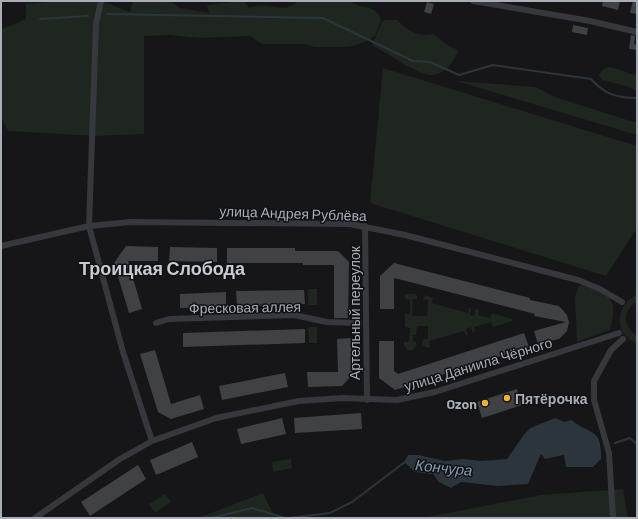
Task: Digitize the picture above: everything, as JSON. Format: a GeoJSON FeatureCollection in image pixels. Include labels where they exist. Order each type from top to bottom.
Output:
{"type":"FeatureCollection","features":[{"type":"Feature","properties":{"kind":"street"},"geometry":{"type":"LineString","coordinates":[[101,1],[96,24],[89,226],[123,352],[152,442]]}},
{"type":"Feature","properties":{"kind":"street"},"geometry":{"type":"LineString","coordinates":[[473,1],[590,21],[637,32]]}},
{"type":"Feature","properties":{"kind":"street","name":"улица Андрея Рублёва"},"geometry":{"type":"LineString","coordinates":[[1,246],[89,226],[131,222],[330,224],[365,226],[578,280],[600,289],[622,302]]}},
{"type":"Feature","properties":{"kind":"street","name":"Артельный переулок"},"geometry":{"type":"LineString","coordinates":[[365,226],[367,400]]}},
{"type":"Feature","properties":{"kind":"street","name":"Фресковая аллея"},"geometry":{"type":"LineString","coordinates":[[156,323],[169,319],[294,315],[327,322],[359,323]]}},
{"type":"Feature","properties":{"kind":"street","name":"улица Даниила Чёрного"},"geometry":{"type":"LineString","coordinates":[[35,518],[90,478],[152,442],[216,418],[272,405],[299,401],[343,398],[397,400],[435,392],[619,333]]}},
{"type":"Feature","properties":{"kind":"street"},"geometry":{"type":"LineString","coordinates":[[613,518],[609,454],[594,400],[594,381],[611,350],[623,339]]}},
{"type":"Feature","properties":{"kind":"shaded area"},"geometry":{"type":"Polygon","coordinates":[[[59,1],[102,1],[130,12],[133,1],[162,1],[173,3],[180,8],[209,13],[207,5],[244,1],[249,8],[263,6],[281,8],[292,5],[298,1],[351,1],[359,6],[372,9],[378,14],[381,20],[375,36],[353,46],[341,47],[315,47],[306,44],[262,44],[250,36],[201,38],[167,35],[144,36],[144,134],[95,136],[8,131],[1,116],[2,29],[26,19],[26,4],[59,1]]]}},
{"type":"Feature","properties":{"kind":"shaded area"},"geometry":{"type":"Polygon","coordinates":[[[385,20],[397,20],[409,30],[417,34],[433,34],[449,46],[458,50],[452,63],[440,73],[435,75],[424,74],[372,45],[382,22],[385,20]]]}},
{"type":"Feature","properties":{"kind":"shaded area"},"geometry":{"type":"Polygon","coordinates":[[[608,67],[619,69],[637,76],[637,91],[626,86],[602,80],[599,75],[602,70],[608,67]]]}},
{"type":"Feature","properties":{"kind":"shaded area"},"geometry":{"type":"Polygon","coordinates":[[[383,68],[637,146],[637,228],[606,276],[370,203],[383,68]]]}},
{"type":"Feature","properties":{"kind":"shaded area"},"geometry":{"type":"Polygon","coordinates":[[[456,81],[535,87],[558,98],[637,123],[637,135],[456,81]]]}},
{"type":"Feature","properties":{"kind":"shaded area"},"geometry":{"type":"Polygon","coordinates":[[[582,285],[605,294],[612,302],[613,315],[609,330],[577,342],[575,298],[578,287],[582,285]]]}},
{"type":"Feature","properties":{"kind":"shaded area"},"geometry":{"type":"Polygon","coordinates":[[[308,289],[317,289],[317,305],[308,305],[308,289]]]}},
{"type":"Feature","properties":{"kind":"shaded area"},"geometry":{"type":"Polygon","coordinates":[[[405,294],[415,294],[417,296],[417,299],[413,299],[412,316],[427,316],[428,300],[423,300],[425,295],[433,298],[432,303],[468,313],[469,308],[471,308],[470,315],[474,316],[476,309],[479,310],[478,315],[490,318],[492,313],[512,319],[512,321],[493,327],[491,322],[474,327],[475,332],[473,333],[471,327],[466,329],[468,335],[466,336],[464,331],[429,341],[430,347],[427,348],[422,345],[423,339],[428,339],[428,326],[417,326],[416,335],[413,335],[413,341],[416,342],[416,346],[413,350],[408,350],[404,345],[404,342],[409,342],[410,328],[405,327],[405,314],[410,314],[410,300],[405,299],[405,294]]]}},
{"type":"Feature","properties":{"kind":"shaded area"},"geometry":{"type":"Polygon","coordinates":[[[637,295],[637,302],[629,309],[626,319],[629,328],[637,336],[637,343],[629,339],[624,333],[621,327],[620,319],[624,305],[637,295]]]}},
{"type":"Feature","properties":{"kind":"shaded area"},"geometry":{"type":"Polygon","coordinates":[[[308,327],[317,327],[317,343],[309,343],[308,327]]]}},
{"type":"Feature","properties":{"kind":"shaded area"},"geometry":{"type":"Polygon","coordinates":[[[291,459],[292,468],[273,472],[272,462],[291,459]]]}},
{"type":"Feature","properties":{"kind":"shaded area"},"geometry":{"type":"Polygon","coordinates":[[[623,489],[628,518],[422,518],[541,495],[623,489]]]}},
{"type":"Feature","properties":{"kind":"shaded area"},"geometry":{"type":"Polygon","coordinates":[[[263,493],[275,518],[198,518],[263,493]]]}},
{"type":"Feature","properties":{"kind":"shaded area"},"geometry":{"type":"Polygon","coordinates":[[[165,494],[171,502],[155,513],[149,504],[165,494]]]}},
{"type":"Feature","properties":{"kind":"water"},"geometry":{"type":"Polygon","coordinates":[[[555,418],[565,422],[571,420],[597,437],[600,442],[601,459],[593,467],[566,467],[564,455],[545,459],[541,454],[528,484],[498,486],[461,482],[451,488],[439,482],[433,474],[415,472],[404,462],[408,455],[419,455],[445,461],[463,459],[482,461],[507,459],[528,430],[555,418]]]}},
{"type":"Feature","properties":{"kind":"building"},"geometry":{"type":"Polygon","coordinates":[[[603,1],[620,1],[618,10],[602,6],[603,1]]]}},
{"type":"Feature","properties":{"kind":"building"},"geometry":{"type":"Polygon","coordinates":[[[633,1],[637,1],[637,14],[630,13],[633,1]]]}},
{"type":"Feature","properties":{"kind":"building"},"geometry":{"type":"Polygon","coordinates":[[[427,2],[434,4],[431,14],[424,12],[427,2]]]}},
{"type":"Feature","properties":{"kind":"building"},"geometry":{"type":"Polygon","coordinates":[[[573,25],[588,28],[587,35],[572,32],[573,25]]]}},
{"type":"Feature","properties":{"kind":"building"},"geometry":{"type":"Polygon","coordinates":[[[631,35],[635,36],[634,44],[637,45],[637,50],[629,49],[631,35]]]}},
{"type":"Feature","properties":{"kind":"building"},"geometry":{"type":"Polygon","coordinates":[[[126,246],[158,247],[158,261],[128,261],[142,309],[129,313],[114,263],[126,246]]]}},
{"type":"Feature","properties":{"kind":"building"},"geometry":{"type":"Polygon","coordinates":[[[170,247],[217,248],[217,262],[169,261],[170,247]]]}},
{"type":"Feature","properties":{"kind":"building"},"geometry":{"type":"Polygon","coordinates":[[[227,248],[295,248],[295,251],[338,251],[349,262],[348,318],[334,318],[334,265],[303,265],[303,263],[227,263],[227,248]]]}},
{"type":"Feature","properties":{"kind":"building"},"geometry":{"type":"Polygon","coordinates":[[[394,263],[530,298],[530,300],[559,306],[567,315],[569,322],[567,331],[559,339],[538,344],[534,331],[566,322],[534,316],[535,314],[394,278],[394,309],[380,309],[380,276],[394,263]]]}},
{"type":"Feature","properties":{"kind":"building"},"geometry":{"type":"Polygon","coordinates":[[[304,290],[305,304],[237,306],[236,291],[304,290]]]}},
{"type":"Feature","properties":{"kind":"building"},"geometry":{"type":"Polygon","coordinates":[[[226,292],[226,307],[180,308],[180,294],[226,292]]]}},
{"type":"Feature","properties":{"kind":"building"},"geometry":{"type":"Polygon","coordinates":[[[305,329],[305,343],[183,347],[183,333],[305,329]]]}},
{"type":"Feature","properties":{"kind":"building"},"geometry":{"type":"Polygon","coordinates":[[[524,333],[529,347],[395,390],[379,378],[379,341],[394,341],[394,371],[398,374],[524,333]]]}},
{"type":"Feature","properties":{"kind":"building"},"geometry":{"type":"Polygon","coordinates":[[[351,338],[352,375],[342,386],[308,387],[307,372],[338,372],[337,339],[351,338]]]}},
{"type":"Feature","properties":{"kind":"building"},"geometry":{"type":"Polygon","coordinates":[[[155,350],[171,404],[200,395],[204,409],[171,419],[158,412],[140,354],[155,350]]]}},
{"type":"Feature","properties":{"kind":"building"},"geometry":{"type":"Polygon","coordinates":[[[285,373],[288,387],[222,400],[219,386],[285,373]]]}},
{"type":"Feature","properties":{"kind":"building"},"geometry":{"type":"Polygon","coordinates":[[[517,389],[522,405],[482,418],[477,402],[517,389]]]}},
{"type":"Feature","properties":{"kind":"building"},"geometry":{"type":"Polygon","coordinates":[[[361,413],[362,429],[295,433],[294,418],[361,413]]]}},
{"type":"Feature","properties":{"kind":"building"},"geometry":{"type":"Polygon","coordinates":[[[282,418],[286,434],[241,444],[237,429],[282,418]]]}},
{"type":"Feature","properties":{"kind":"building"},"geometry":{"type":"Polygon","coordinates":[[[192,442],[198,457],[156,475],[150,460],[192,442]]]}},
{"type":"Feature","properties":{"kind":"building"},"geometry":{"type":"Polygon","coordinates":[[[138,465],[146,479],[90,516],[81,502],[138,465]]]}},
{"type":"Feature","properties":{"kind":"waterway"},"geometry":{"type":"LineString","coordinates":[[107,14],[323,18],[413,61],[430,62],[459,75],[493,65],[591,79],[606,92],[617,96],[637,98]]}},
{"type":"Feature","properties":{"kind":"waterway"},"geometry":{"type":"LineString","coordinates":[[40,19],[88,16]]}},
{"type":"Feature","properties":{"kind":"waterway","name":"Кончура"},"geometry":{"type":"LineString","coordinates":[[615,443],[630,438],[637,444]]}},
{"type":"Feature","properties":{"kind":"waterway","name":"Кончура"},"geometry":{"type":"LineString","coordinates":[[289,518],[330,513],[352,502],[405,462]]}},
{"type":"Feature","properties":{"kind":"waterway","name":"Кончура"},"geometry":{"type":"LineString","coordinates":[[212,518],[252,508],[285,518]]}},
{"type":"Feature","properties":{"kind":"place","name":"Пятёрочка"},"geometry":{"type":"Point","coordinates":[507,398]}},
{"type":"Feature","properties":{"kind":"place","name":"Ozon"},"geometry":{"type":"Point","coordinates":[485,403]}},
{"type":"Feature","properties":{"kind":"district","name":"Троицкая Слобода"},"geometry":{"type":"Point","coordinates":[162,268]}}]}
